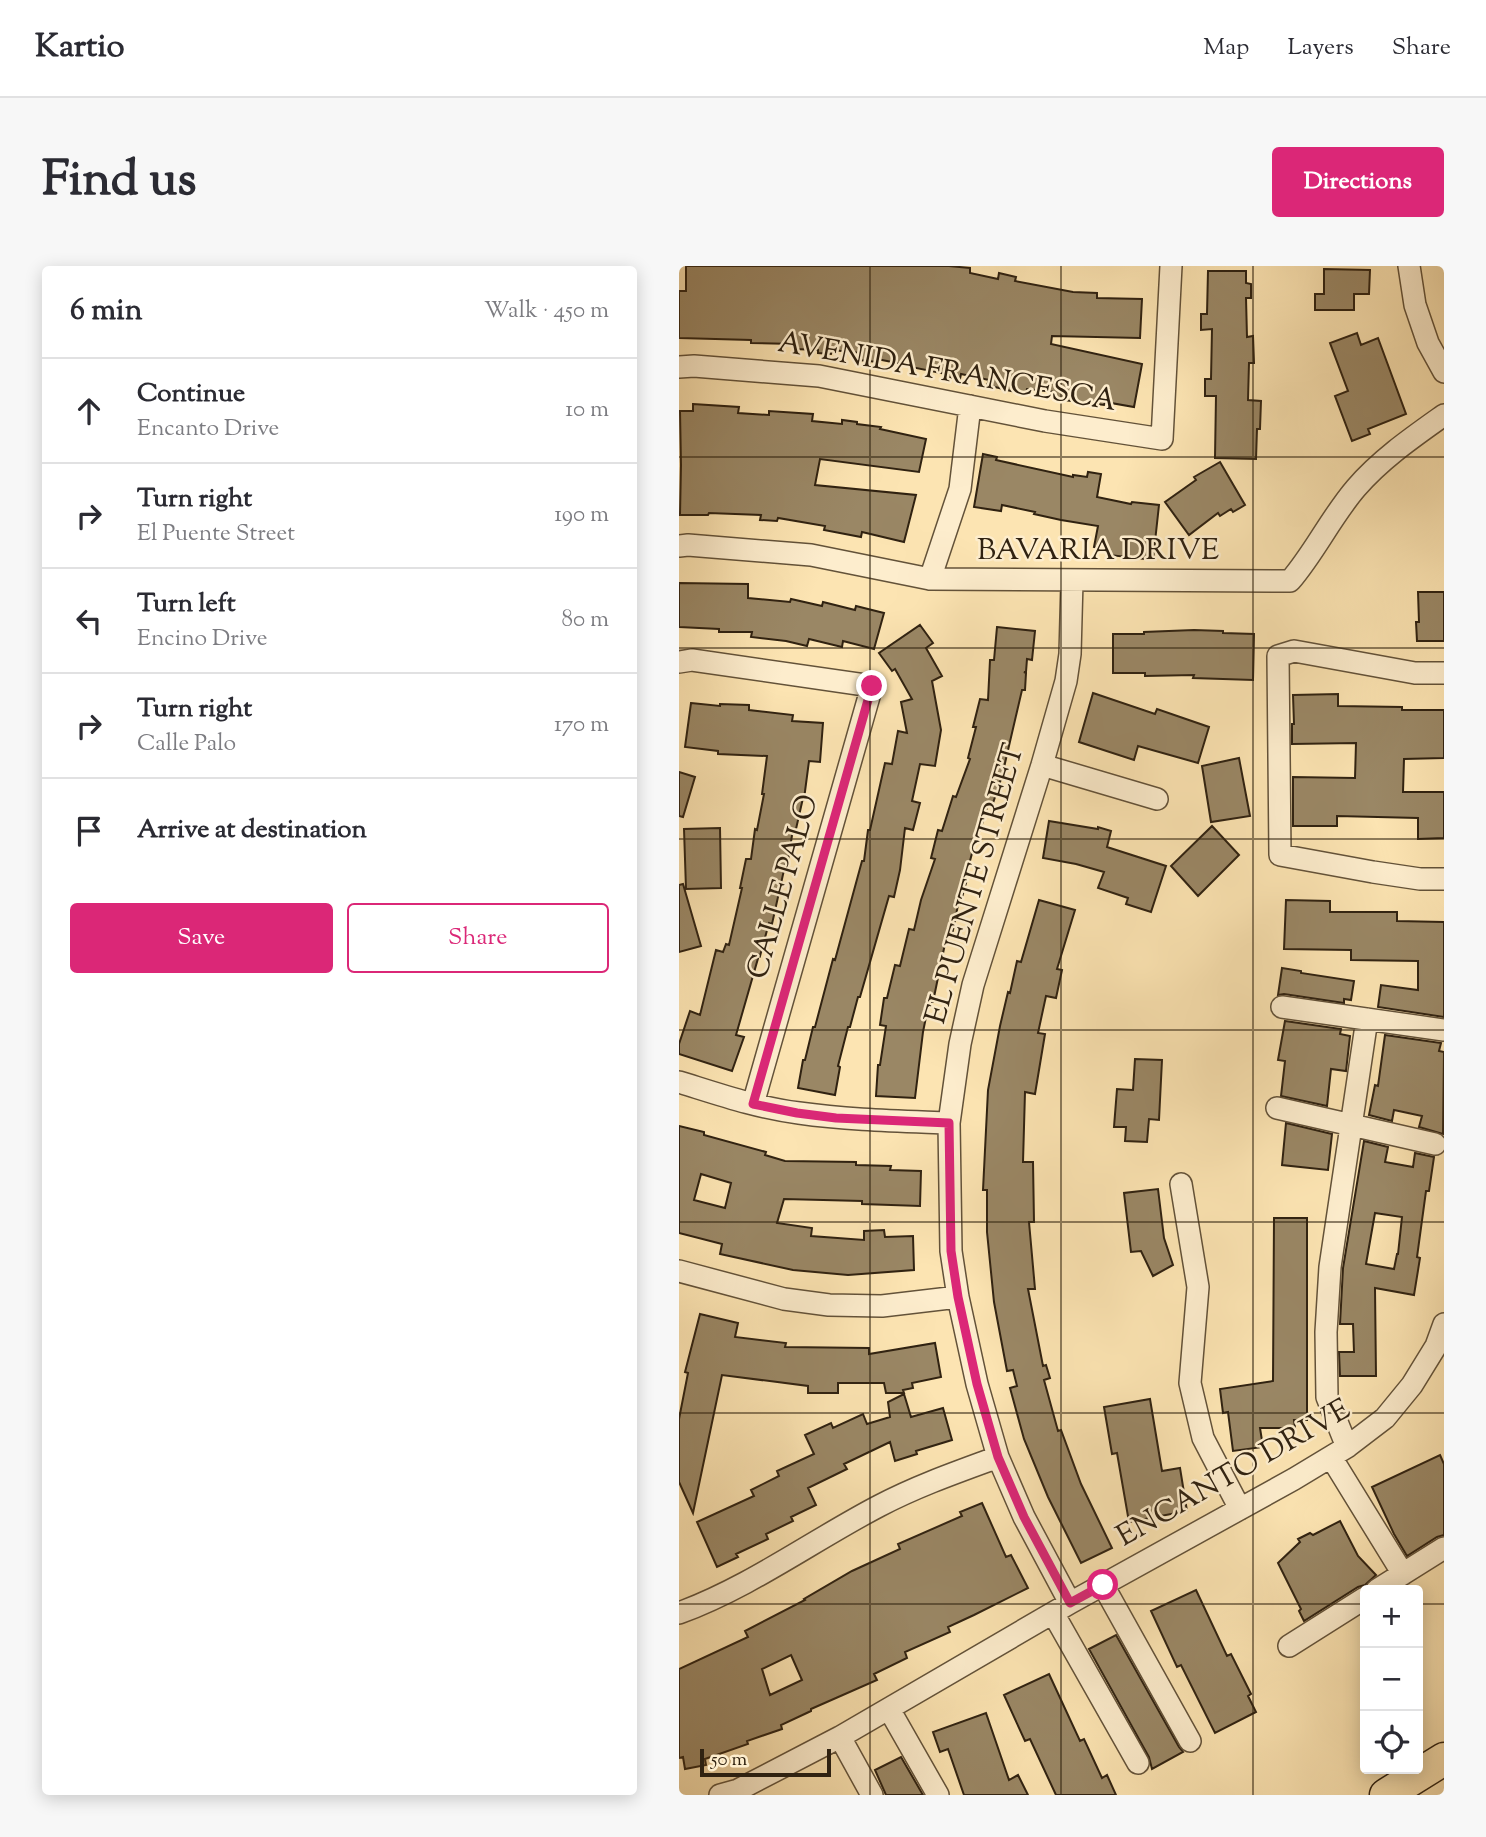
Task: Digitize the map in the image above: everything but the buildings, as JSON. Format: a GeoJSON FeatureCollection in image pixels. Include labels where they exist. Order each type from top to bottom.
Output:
{"type":"FeatureCollection","features":[{"type":"Feature","properties":{"kind":"highway"},"geometry":{"type":"LineString","coordinates":[[1386,1795],[1444,1759]]}},
{"type":"Feature","properties":{"kind":"street"},"geometry":{"type":"LineString","coordinates":[[1409,266],[1415,305],[1428,343],[1444,372]]}},
{"type":"Feature","properties":{"kind":"street","name":"AVENIDA FRANCESCA"},"geometry":{"type":"LineString","coordinates":[[679,367],[819,376],[1045,421],[1162,439],[1165,267]]}},
{"type":"Feature","properties":{"kind":"street"},"geometry":{"type":"LineString","coordinates":[[930,579],[960,489],[970,406]]}},
{"type":"Feature","properties":{"kind":"street","name":"BAVARIA DRIVE"},"geometry":{"type":"LineString","coordinates":[[679,546],[811,555],[930,579],[1290,581],[1307,562],[1328,526],[1357,487],[1403,443],[1444,415]]}},
{"type":"Feature","properties":{"kind":"street","name":"EL PUENTE STREET"},"geometry":{"type":"LineString","coordinates":[[1072,581],[1070,654],[1066,681],[973,985],[960,1044],[949,1123],[951,1251],[977,1384],[998,1457],[1061,1608],[1138,1763]]}},
{"type":"Feature","properties":{"kind":"street"},"geometry":{"type":"LineString","coordinates":[[1444,673],[1415,673],[1294,651],[1278,656],[1280,855],[1420,879],[1444,879]]}},
{"type":"Feature","properties":{"kind":"street","name":"CALLE PALO"},"geometry":{"type":"LineString","coordinates":[[679,662],[692,660],[872,686],[753,1104]]}},
{"type":"Feature","properties":{"kind":"street"},"geometry":{"type":"LineString","coordinates":[[1042,765],[1157,799]]}},
{"type":"Feature","properties":{"kind":"street"},"geometry":{"type":"LineString","coordinates":[[1282,1007],[1444,1030]]}},
{"type":"Feature","properties":{"kind":"street"},"geometry":{"type":"LineString","coordinates":[[1367,1019],[1330,1267],[1326,1332],[1327,1397],[1339,1452],[1403,1574]]}},
{"type":"Feature","properties":{"kind":"street"},"geometry":{"type":"LineString","coordinates":[[679,1082],[753,1104],[797,1113],[836,1118],[949,1123]]}},
{"type":"Feature","properties":{"kind":"street"},"geometry":{"type":"LineString","coordinates":[[1277,1108],[1435,1144]]}},
{"type":"Feature","properties":{"kind":"street"},"geometry":{"type":"LineString","coordinates":[[1181,1184],[1198,1287],[1190,1383],[1203,1438],[1240,1509]]}},
{"type":"Feature","properties":{"kind":"street"},"geometry":{"type":"LineString","coordinates":[[680,1276],[784,1299],[829,1304],[882,1306],[958,1297]]}},
{"type":"Feature","properties":{"kind":"street","name":"ENCANTO DRIVE"},"geometry":{"type":"LineString","coordinates":[[720,1795],[738,1790],[839,1737],[1061,1608],[1339,1452],[1385,1418],[1412,1385],[1436,1346],[1444,1324]]}},
{"type":"Feature","properties":{"kind":"street"},"geometry":{"type":"LineString","coordinates":[[679,1613],[711,1601],[876,1507],[917,1487],[998,1457]]}},
{"type":"Feature","properties":{"kind":"street"},"geometry":{"type":"LineString","coordinates":[[1385,1585],[1444,1548]]}},
{"type":"Feature","properties":{"kind":"street"},"geometry":{"type":"LineString","coordinates":[[1103,1585],[1190,1741]]}},
{"type":"Feature","properties":{"kind":"street"},"geometry":{"type":"LineString","coordinates":[[1289,1646],[1360,1601]]}},
{"type":"Feature","properties":{"kind":"street"},"geometry":{"type":"LineString","coordinates":[[889,1709],[938,1795]]}},
{"type":"Feature","properties":{"kind":"street"},"geometry":{"type":"LineString","coordinates":[[839,1737],[872,1795]]}},
{"type":"Feature","properties":{"kind":"route"},"geometry":{"type":"LineString","coordinates":[[872,686],[753,1104],[836,1118],[949,1123],[951,1251],[977,1384],[998,1457],[1024,1517],[1070,1603],[1103,1585]]}}]}
